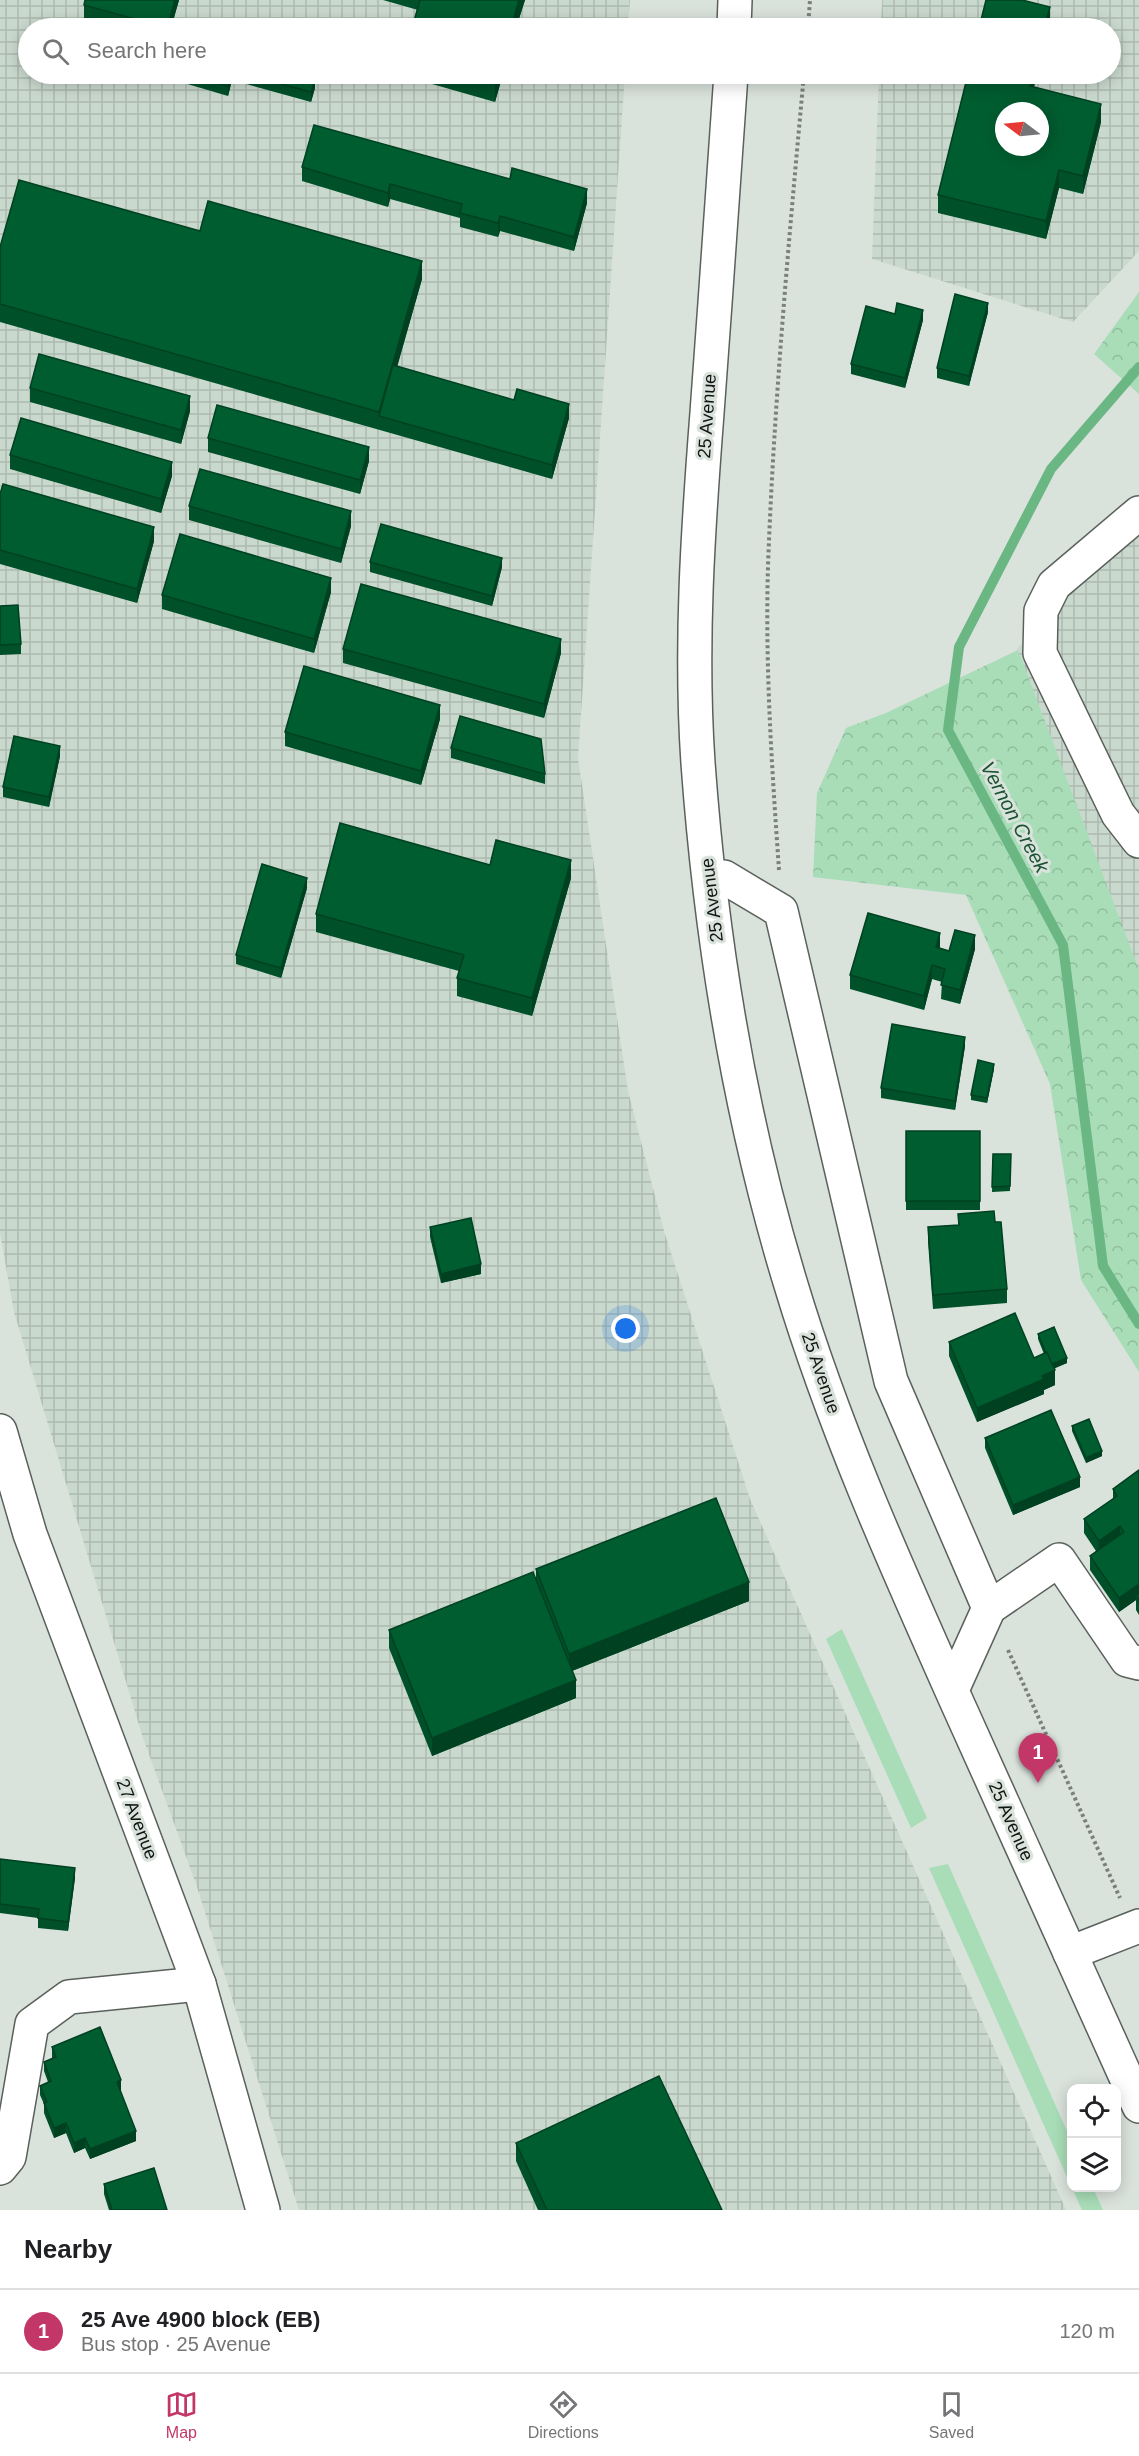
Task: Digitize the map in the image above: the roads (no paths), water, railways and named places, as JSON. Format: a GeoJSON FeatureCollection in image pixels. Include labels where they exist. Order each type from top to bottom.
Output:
{"type":"FeatureCollection","features":[{"type":"Feature","properties":{"kind":"main road"},"geometry":{"type":"LineString","coordinates":[[734,18],[735,0]]}},
{"type":"Feature","properties":{"kind":"main road","name":"25 Avenue"},"geometry":{"type":"LineString","coordinates":[[730,84],[695,602],[698,758],[708,877],[723,992],[743,1101],[764,1191],[791,1286],[850,1453],[952,1690],[1139,2106]]}},
{"type":"Feature","properties":{"kind":"main road"},"geometry":{"type":"LineString","coordinates":[[1139,513],[1054,585],[1041,611],[1040,622],[1040,653],[1118,814],[1139,841]]}},
{"type":"Feature","properties":{"kind":"main road","name":"25 Avenue"},"geometry":{"type":"LineString","coordinates":[[724,877],[781,911],[891,1382],[989,1608]]}},
{"type":"Feature","properties":{"kind":"main road","name":"27 Avenue"},"geometry":{"type":"LineString","coordinates":[[2,1444],[30,1534],[200,1983],[263,2210]]}},
{"type":"Feature","properties":{"kind":"main road"},"geometry":{"type":"LineString","coordinates":[[952,1690],[989,1608],[1059,1560],[1127,1659],[1139,1663]]}},
{"type":"Feature","properties":{"kind":"main road"},"geometry":{"type":"LineString","coordinates":[[1071,1953],[1137,1932]]}},
{"type":"Feature","properties":{"kind":"main road"},"geometry":{"type":"LineString","coordinates":[[0,2168],[9,2157],[32,2024],[69,1997],[200,1983]]}},
{"type":"Feature","properties":{"kind":"waterway","name":"Vernon Creek"},"geometry":{"type":"LineString","coordinates":[[1139,367],[1051,469],[959,647],[948,730],[1063,945],[1103,1266],[1139,1324]]}},
{"type":"Feature","properties":{"kind":"place","name":"25 Ave 4900 block (EB)"},"geometry":{"type":"Point","coordinates":[1038,1783]}}]}
